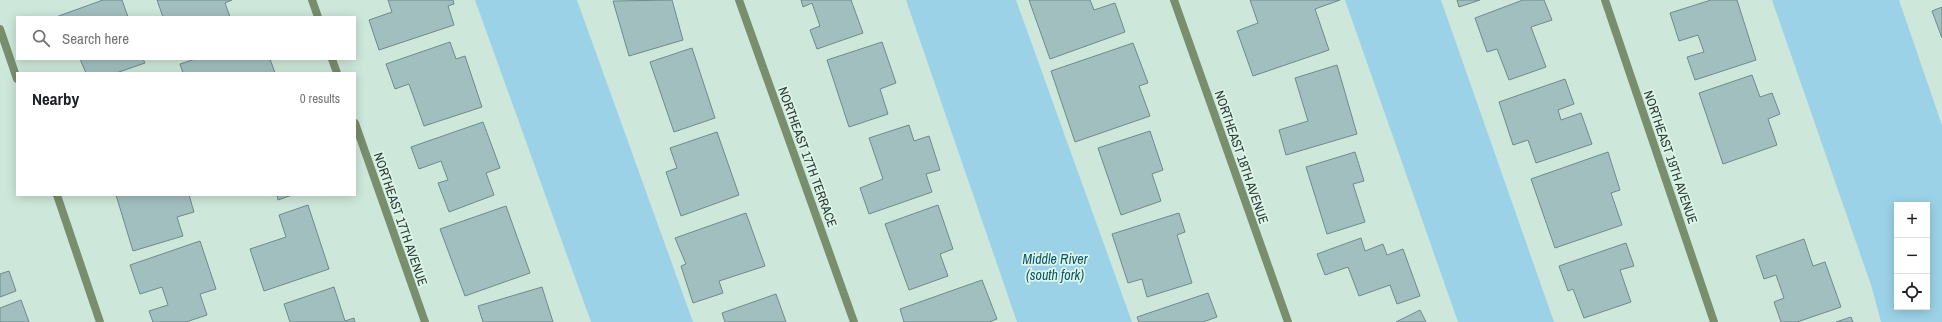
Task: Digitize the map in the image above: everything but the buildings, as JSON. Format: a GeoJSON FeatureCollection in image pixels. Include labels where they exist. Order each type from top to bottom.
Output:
{"type":"FeatureCollection","features":[{"type":"Feature","properties":{"kind":"street"},"geometry":{"type":"LineString","coordinates":[[312,0],[318,16]]}},
{"type":"Feature","properties":{"kind":"street","name":"NORTHEAST 17TH TERRACE"},"geometry":{"type":"LineString","coordinates":[[739,0],[854,322]]}},
{"type":"Feature","properties":{"kind":"street","name":"NORTHEAST 18TH AVENUE"},"geometry":{"type":"LineString","coordinates":[[1174,0],[1288,322]]}},
{"type":"Feature","properties":{"kind":"street","name":"NORTHEAST 19TH AVENUE"},"geometry":{"type":"LineString","coordinates":[[1605,0],[1714,322]]}},
{"type":"Feature","properties":{"kind":"street"},"geometry":{"type":"LineString","coordinates":[[0,30],[16,76]]}},
{"type":"Feature","properties":{"kind":"street"},"geometry":{"type":"LineString","coordinates":[[332,60],[337,72]]}},
{"type":"Feature","properties":{"kind":"street","name":"NORTHEAST 17TH AVENUE"},"geometry":{"type":"LineString","coordinates":[[356,126],[425,322]]}},
{"type":"Feature","properties":{"kind":"street"},"geometry":{"type":"LineString","coordinates":[[56,196],[100,322]]}},
{"type":"Feature","properties":{"kind":"water"},"geometry":{"type":"Polygon","coordinates":[[[475,0],[577,0],[693,322],[591,322],[475,0]]]}},
{"type":"Feature","properties":{"kind":"water","name":"Middle River (south fork)"},"geometry":{"type":"Polygon","coordinates":[[[906,0],[1016,0],[1132,322],[1017,322],[906,0]]]}},
{"type":"Feature","properties":{"kind":"water"},"geometry":{"type":"Polygon","coordinates":[[[1345,0],[1441,0],[1554,322],[1458,322],[1345,0]]]}},
{"type":"Feature","properties":{"kind":"water"},"geometry":{"type":"Polygon","coordinates":[[[1772,0],[1899,0],[1942,125],[1942,322],[1881,322],[1872,288],[1772,0]]]}}]}
